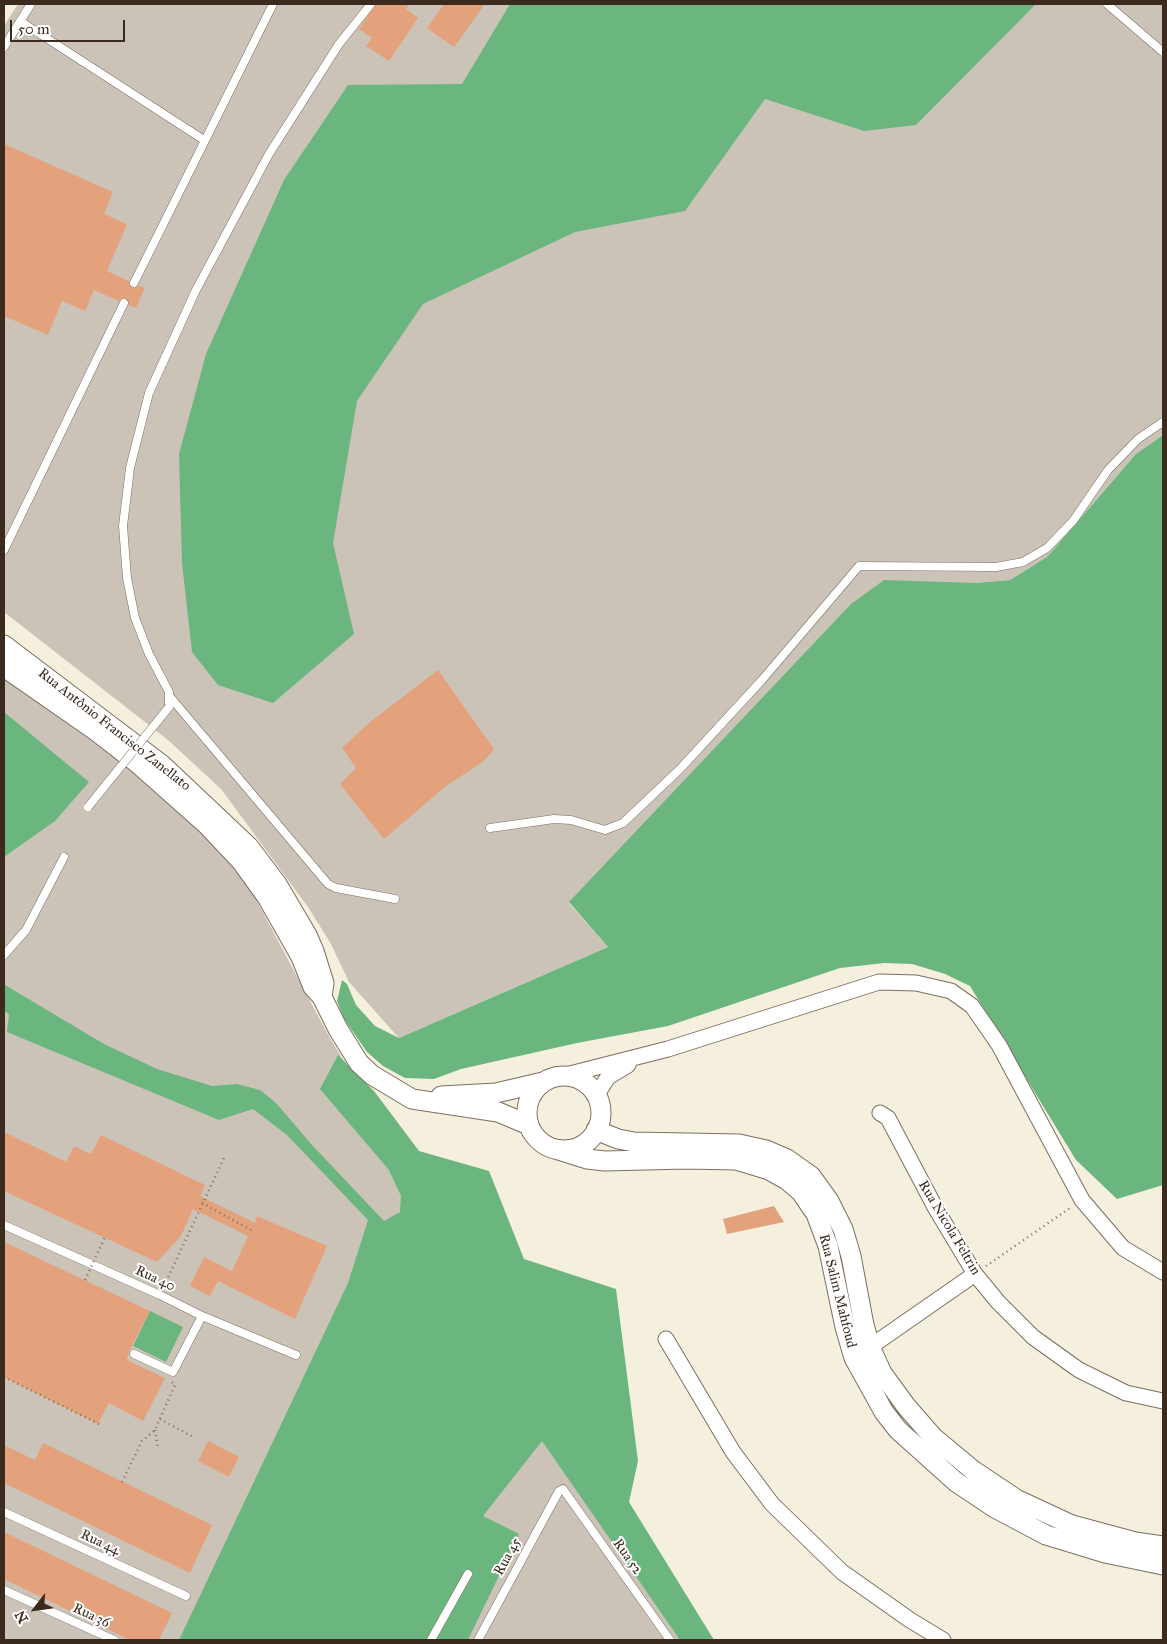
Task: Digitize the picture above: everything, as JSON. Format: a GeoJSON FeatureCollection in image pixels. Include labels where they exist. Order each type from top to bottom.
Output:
{"type":"FeatureCollection","features":[{"type":"Feature","properties":{"kind":"street","name":"Rua Antônio Francisco Zanellato"},"geometry":{"type":"LineString","coordinates":[[4,645],[161,764],[228,824],[249,847],[276,884],[308,954],[324,982],[322,997],[338,1029],[359,1063],[372,1075],[412,1099],[498,1112],[529,1125]]}},
{"type":"Feature","properties":{"kind":"street","name":"Rua Antônio Francisco Zanellato"},"geometry":{"type":"LineString","coordinates":[[4,667],[123,752],[207,825],[241,861],[308,954]]}},
{"type":"Feature","properties":{"kind":"street"},"geometry":{"type":"LineString","coordinates":[[412,1099],[496,1093],[543,1082],[668,1049],[879,982],[916,983],[952,991],[972,1006],[999,1045],[1082,1200],[1123,1248],[1163,1272]]}},
{"type":"Feature","properties":{"kind":"street"},"geometry":{"type":"LineString","coordinates":[[596,1096],[608,1077],[616,1070],[668,1049]]}},
{"type":"Feature","properties":{"kind":"street"},"geometry":{"type":"LineString","coordinates":[[543,1082],[534,1090],[529,1101],[527,1113],[529,1125],[534,1135],[552,1148],[565,1150],[577,1147],[588,1140],[596,1130],[600,1119],[600,1107],[596,1096],[582,1081],[562,1076]]}},
{"type":"Feature","properties":{"kind":"street","name":"Rua Nicola Feltrin"},"geometry":{"type":"LineString","coordinates":[[880,1113],[888,1118],[936,1209],[974,1274],[998,1302],[1033,1337],[1078,1370],[1126,1393],[1163,1401]]}},
{"type":"Feature","properties":{"kind":"street","name":"Rua Salim Mahfoud"},"geometry":{"type":"LineString","coordinates":[[596,1130],[618,1139],[634,1142],[739,1144],[766,1150],[787,1159],[811,1176],[828,1201],[842,1229],[851,1256],[860,1307],[871,1348],[882,1373],[906,1406],[934,1437],[974,1471],[1016,1499],[1072,1525],[1135,1542],[1163,1546]]}},
{"type":"Feature","properties":{"kind":"street","name":"Rua Salim Mahfoud"},"geometry":{"type":"LineString","coordinates":[[552,1148],[587,1159],[605,1162],[686,1159],[736,1160],[769,1170],[788,1180],[801,1192],[816,1214],[828,1246],[845,1327],[854,1358],[884,1412],[898,1430],[956,1482],[995,1508],[1046,1535],[1105,1553],[1163,1565]]}},
{"type":"Feature","properties":{"kind":"street"},"geometry":{"type":"LineString","coordinates":[[854,1358],[871,1348],[974,1274]]}},
{"type":"Feature","properties":{"kind":"street"},"geometry":{"type":"LineString","coordinates":[[666,1339],[733,1452],[772,1504],[842,1572],[910,1620],[943,1640]]}},
{"type":"Feature","properties":{"kind":"lane"},"geometry":{"type":"LineString","coordinates":[[4,47],[31,4]]}},
{"type":"Feature","properties":{"kind":"lane"},"geometry":{"type":"LineString","coordinates":[[134,283],[273,4]]}},
{"type":"Feature","properties":{"kind":"lane"},"geometry":{"type":"LineString","coordinates":[[370,4],[339,44],[269,154],[196,290],[148,393],[130,468],[123,526],[126,578],[135,618],[149,654],[171,698],[328,884],[336,888],[396,899]]}},
{"type":"Feature","properties":{"kind":"lane"},"geometry":{"type":"LineString","coordinates":[[1107,4],[1163,52]]}},
{"type":"Feature","properties":{"kind":"lane"},"geometry":{"type":"LineString","coordinates":[[20,21],[204,140]]}},
{"type":"Feature","properties":{"kind":"lane"},"geometry":{"type":"LineString","coordinates":[[4,550],[124,303]]}},
{"type":"Feature","properties":{"kind":"lane"},"geometry":{"type":"LineString","coordinates":[[490,828],[554,819],[571,820],[605,830],[623,823],[680,769],[762,680],[859,566],[996,567],[1023,562],[1047,548],[1073,521],[1108,470],[1138,439],[1163,422]]}},
{"type":"Feature","properties":{"kind":"lane"},"geometry":{"type":"LineString","coordinates":[[88,807],[169,707],[171,698]]}},
{"type":"Feature","properties":{"kind":"lane"},"geometry":{"type":"LineString","coordinates":[[4,954],[26,930],[64,857]]}},
{"type":"Feature","properties":{"kind":"lane","name":"Rua 40"},"geometry":{"type":"LineString","coordinates":[[4,1225],[160,1294],[202,1316],[296,1355]]}},
{"type":"Feature","properties":{"kind":"lane"},"geometry":{"type":"LineString","coordinates":[[134,1354],[173,1372],[202,1316]]}},
{"type":"Feature","properties":{"kind":"lane","name":"Rua 45"},"geometry":{"type":"LineString","coordinates":[[478,1640],[554,1500],[563,1489]]}},
{"type":"Feature","properties":{"kind":"lane","name":"Rua 52"},"geometry":{"type":"LineString","coordinates":[[563,1489],[670,1640]]}},
{"type":"Feature","properties":{"kind":"lane","name":"Rua 44"},"geometry":{"type":"LineString","coordinates":[[4,1512],[186,1596]]}},
{"type":"Feature","properties":{"kind":"lane"},"geometry":{"type":"LineString","coordinates":[[432,1640],[468,1574]]}},
{"type":"Feature","properties":{"kind":"lane","name":"Rua 36"},"geometry":{"type":"LineString","coordinates":[[4,1590],[114,1640]]}},
{"type":"Feature","properties":{"kind":"path"},"geometry":{"type":"LineString","coordinates":[[160,1294],[225,1156]]}},
{"type":"Feature","properties":{"kind":"path"},"geometry":{"type":"LineString","coordinates":[[974,1274],[1082,1200]]}},
{"type":"Feature","properties":{"kind":"path"},"geometry":{"type":"LineString","coordinates":[[202,1203],[251,1230]]}},
{"type":"Feature","properties":{"kind":"path"},"geometry":{"type":"LineString","coordinates":[[85,1280],[105,1237]]}},
{"type":"Feature","properties":{"kind":"path"},"geometry":{"type":"LineString","coordinates":[[4,1378],[101,1426]]}},
{"type":"Feature","properties":{"kind":"path"},"geometry":{"type":"LineString","coordinates":[[122,1482],[142,1441],[155,1430],[175,1385],[169,1379]]}},
{"type":"Feature","properties":{"kind":"path"},"geometry":{"type":"LineString","coordinates":[[160,1419],[193,1437]]}},
{"type":"Feature","properties":{"kind":"path"},"geometry":{"type":"LineString","coordinates":[[155,1430],[158,1449]]}},
{"type":"Feature","properties":{"kind":"shaded area"},"geometry":{"type":"Polygon","coordinates":[[[18,4],[1163,4],[1163,435],[1136,454],[1047,557],[1010,580],[975,583],[569,903],[608,947],[399,1038],[349,982],[331,944],[308,907],[221,789],[168,740],[4,612],[4,26],[18,4]]]}},
{"type":"Feature","properties":{"kind":"shaded area"},"geometry":{"type":"Polygon","coordinates":[[[4,675],[132,764],[243,875],[326,1031],[542,1398],[688,1640],[4,1640],[4,675]]]}},
{"type":"Feature","properties":{"kind":"green space"},"geometry":{"type":"Polygon","coordinates":[[[510,4],[1036,4],[916,125],[864,131],[765,99],[685,211],[575,232],[423,304],[357,401],[333,543],[354,634],[273,703],[218,685],[192,652],[182,563],[179,454],[206,354],[284,180],[348,85],[462,84],[510,4]]]}},
{"type":"Feature","properties":{"kind":"green space"},"geometry":{"type":"Polygon","coordinates":[[[1163,435],[1163,1185],[1117,1199],[1076,1160],[970,986],[945,974],[912,964],[884,963],[840,968],[668,1026],[577,1043],[461,1069],[434,1079],[405,1078],[383,1066],[367,1052],[344,1019],[337,1001],[342,980],[347,984],[356,1005],[375,1026],[399,1038],[608,947],[569,902],[851,604],[884,580],[975,583],[1010,580],[1047,557],[1136,454],[1163,435]]]}},
{"type":"Feature","properties":{"kind":"green space"},"geometry":{"type":"Polygon","coordinates":[[[4,712],[89,782],[55,821],[4,857],[4,712]]]}},
{"type":"Feature","properties":{"kind":"green space"},"geometry":{"type":"Polygon","coordinates":[[[5,985],[104,1044],[157,1069],[212,1086],[237,1084],[260,1090],[276,1103],[312,1145],[384,1221],[400,1212],[401,1196],[389,1170],[320,1089],[338,1055],[374,1091],[419,1151],[489,1171],[524,1259],[616,1289],[638,1461],[629,1502],[714,1640],[680,1640],[542,1441],[483,1516],[519,1534],[468,1640],[179,1640],[348,1283],[368,1220],[287,1135],[253,1109],[219,1120],[7,1032],[9,1014],[4,1011],[5,985]]]}},
{"type":"Feature","properties":{"kind":"green space"},"geometry":{"type":"Polygon","coordinates":[[[150,1311],[183,1327],[166,1362],[133,1346],[150,1311]]]}},
{"type":"Feature","properties":{"kind":"building"},"geometry":{"type":"Polygon","coordinates":[[[376,4],[409,4],[406,9],[418,18],[389,61],[366,46],[372,38],[359,29],[376,4]]]}},
{"type":"Feature","properties":{"kind":"building"},"geometry":{"type":"Polygon","coordinates":[[[444,4],[485,4],[454,47],[427,28],[444,4]]]}},
{"type":"Feature","properties":{"kind":"building"},"geometry":{"type":"Polygon","coordinates":[[[4,144],[113,192],[104,214],[127,224],[107,271],[129,281],[132,288],[139,286],[145,288],[136,308],[129,305],[126,298],[119,301],[94,290],[85,311],[62,301],[48,335],[4,316],[4,144]]]}},
{"type":"Feature","properties":{"kind":"building"},"geometry":{"type":"Polygon","coordinates":[[[438,670],[494,749],[484,761],[446,786],[384,839],[340,784],[356,768],[342,748],[370,722],[438,670]]]}},
{"type":"Feature","properties":{"kind":"building"},"geometry":{"type":"Polygon","coordinates":[[[4,1132],[66,1162],[74,1146],[91,1154],[101,1135],[205,1185],[200,1196],[255,1223],[257,1216],[327,1246],[295,1319],[218,1281],[210,1296],[190,1286],[204,1257],[232,1271],[248,1236],[193,1209],[181,1236],[157,1262],[4,1191],[4,1132]]]}},
{"type":"Feature","properties":{"kind":"building"},"geometry":{"type":"Polygon","coordinates":[[[774,1206],[784,1222],[727,1234],[723,1219],[774,1206]]]}},
{"type":"Feature","properties":{"kind":"building"},"geometry":{"type":"Polygon","coordinates":[[[4,1242],[150,1311],[129,1351],[127,1360],[165,1378],[143,1421],[109,1403],[98,1424],[4,1377],[4,1242]]]}},
{"type":"Feature","properties":{"kind":"building"},"geometry":{"type":"Polygon","coordinates":[[[208,1441],[239,1457],[229,1477],[198,1461],[208,1441]]]}},
{"type":"Feature","properties":{"kind":"building"},"geometry":{"type":"Polygon","coordinates":[[[43,1443],[212,1525],[190,1573],[4,1483],[4,1445],[35,1460],[43,1443]]]}},
{"type":"Feature","properties":{"kind":"building"},"geometry":{"type":"Polygon","coordinates":[[[4,1532],[172,1613],[159,1640],[130,1640],[4,1579],[4,1532]]]}}]}
